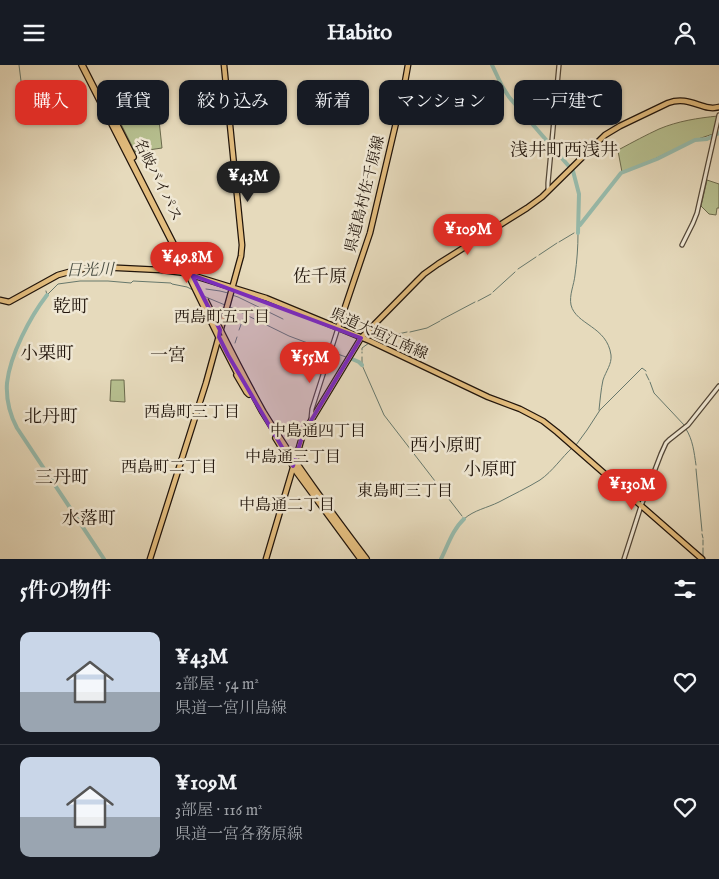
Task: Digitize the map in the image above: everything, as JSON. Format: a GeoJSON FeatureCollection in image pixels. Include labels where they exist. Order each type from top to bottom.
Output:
{"type":"FeatureCollection","features":[{"type":"Feature","properties":{"kind":"highway","name":"名岐バイパス"},"geometry":{"type":"LineString","coordinates":[[82,65],[188,269]]}},
{"type":"Feature","properties":{"kind":"highway","name":"名岐バイパス"},"geometry":{"type":"LineString","coordinates":[[86,65],[249,394],[294,463],[314,484],[367,559]]}},
{"type":"Feature","properties":{"kind":"highway","name":"名岐バイパス"},"geometry":{"type":"LineString","coordinates":[[219,336],[308,487],[308,492],[359,559]]}},
{"type":"Feature","properties":{"kind":"main road"},"geometry":{"type":"LineString","coordinates":[[150,559],[203,391],[241,261],[242,245],[224,65]]}},
{"type":"Feature","properties":{"kind":"main road","name":"県道島村佐千原線"},"geometry":{"type":"LineString","coordinates":[[338,328],[372,228],[408,65]]}},
{"type":"Feature","properties":{"kind":"main road"},"geometry":{"type":"LineString","coordinates":[[266,559],[301,437],[311,419],[361,338],[429,270],[527,208],[548,191],[605,135],[620,126],[676,101],[714,108],[719,107]]}},
{"type":"Feature","properties":{"kind":"main road","name":"県道大垣江南線"},"geometry":{"type":"LineString","coordinates":[[0,299],[9,302],[67,272],[93,267],[161,270],[183,273],[266,298],[361,338],[543,421],[702,559]]}},
{"type":"Feature","properties":{"kind":"street"},"geometry":{"type":"LineString","coordinates":[[548,191],[559,65]]}},
{"type":"Feature","properties":{"kind":"street"},"geometry":{"type":"LineString","coordinates":[[682,245],[697,213],[719,115]]}},
{"type":"Feature","properties":{"kind":"street"},"geometry":{"type":"LineString","coordinates":[[311,419],[338,328]]}},
{"type":"Feature","properties":{"kind":"street"},"geometry":{"type":"LineString","coordinates":[[624,559],[641,506],[666,443],[688,425],[719,386]]}},
{"type":"Feature","properties":{"kind":"highlighted area"},"geometry":{"type":"Polygon","coordinates":[[[192,275],[361,338],[303,434],[293,466],[228,355],[219,337],[220,330],[192,275]]]}},
{"type":"Feature","properties":{"kind":"green space"},"geometry":{"type":"Polygon","coordinates":[[[718,116],[713,134],[622,172],[618,151],[620,149],[666,126],[688,120],[718,116]]]}},
{"type":"Feature","properties":{"kind":"green space"},"geometry":{"type":"Polygon","coordinates":[[[122,125],[160,125],[162,148],[135,152],[122,125]]]}},
{"type":"Feature","properties":{"kind":"green space"},"geometry":{"type":"Polygon","coordinates":[[[707,180],[719,184],[719,208],[717,208],[716,215],[709,214],[701,206],[707,180]]]}},
{"type":"Feature","properties":{"kind":"green space"},"geometry":{"type":"Polygon","coordinates":[[[111,380],[124,380],[125,402],[110,401],[111,380]]]}},
{"type":"Feature","properties":{"kind":"waterway"},"geometry":{"type":"LineString","coordinates":[[19,65],[21,80]]}},
{"type":"Feature","properties":{"kind":"waterway"},"geometry":{"type":"LineString","coordinates":[[492,65],[509,97],[573,171],[579,194],[578,233]]}},
{"type":"Feature","properties":{"kind":"waterway","name":"日光川"},"geometry":{"type":"LineString","coordinates":[[580,225],[621,173],[657,159],[695,140],[707,139],[719,133]]}},
{"type":"Feature","properties":{"kind":"waterway","name":"日光川"},"geometry":{"type":"LineString","coordinates":[[559,242],[574,233]]}},
{"type":"Feature","properties":{"kind":"waterway"},"geometry":{"type":"LineString","coordinates":[[577,233],[577,259],[571,305],[574,312],[604,338],[611,355],[610,364],[603,380],[599,410]]}},
{"type":"Feature","properties":{"kind":"waterway","name":"日光川"},"geometry":{"type":"LineString","coordinates":[[539,255],[557,243]]}},
{"type":"Feature","properties":{"kind":"waterway","name":"日光川"},"geometry":{"type":"LineString","coordinates":[[518,269],[536,257]]}},
{"type":"Feature","properties":{"kind":"waterway","name":"日光川"},"geometry":{"type":"LineString","coordinates":[[493,292],[515,272]]}},
{"type":"Feature","properties":{"kind":"waterway","name":"日光川"},"geometry":{"type":"LineString","coordinates":[[46,291],[47,295],[58,284],[80,281],[171,283],[193,290]]}},
{"type":"Feature","properties":{"kind":"waterway"},"geometry":{"type":"LineString","coordinates":[[206,289],[228,293]]}},
{"type":"Feature","properties":{"kind":"waterway","name":"日光川"},"geometry":{"type":"LineString","coordinates":[[478,301],[491,294]]}},
{"type":"Feature","properties":{"kind":"waterway","name":"日光川"},"geometry":{"type":"LineString","coordinates":[[47,295],[34,314],[16,349],[7,383],[9,406],[17,428],[104,559]]}},
{"type":"Feature","properties":{"kind":"waterway","name":"日光川"},"geometry":{"type":"LineString","coordinates":[[201,295],[225,305]]}},
{"type":"Feature","properties":{"kind":"waterway"},"geometry":{"type":"LineString","coordinates":[[232,295],[283,319]]}},
{"type":"Feature","properties":{"kind":"waterway","name":"日光川"},"geometry":{"type":"LineString","coordinates":[[441,320],[475,302]]}},
{"type":"Feature","properties":{"kind":"waterway","name":"日光川"},"geometry":{"type":"LineString","coordinates":[[230,307],[289,336],[329,351]]}},
{"type":"Feature","properties":{"kind":"waterway"},"geometry":{"type":"LineString","coordinates":[[239,330],[243,319]]}},
{"type":"Feature","properties":{"kind":"waterway","name":"日光川"},"geometry":{"type":"LineString","coordinates":[[410,332],[427,328],[440,321]]}},
{"type":"Feature","properties":{"kind":"waterway","name":"日光川"},"geometry":{"type":"LineString","coordinates":[[371,340],[407,332]]}},
{"type":"Feature","properties":{"kind":"waterway"},"geometry":{"type":"LineString","coordinates":[[235,343],[237,337]]}},
{"type":"Feature","properties":{"kind":"waterway","name":"日光川"},"geometry":{"type":"LineString","coordinates":[[362,350],[369,343]]}},
{"type":"Feature","properties":{"kind":"waterway","name":"日光川"},"geometry":{"type":"LineString","coordinates":[[332,352],[346,357]]}},
{"type":"Feature","properties":{"kind":"waterway"},"geometry":{"type":"LineString","coordinates":[[362,357],[362,365],[384,415],[462,516]]}},
{"type":"Feature","properties":{"kind":"waterway","name":"日光川"},"geometry":{"type":"LineString","coordinates":[[352,359],[362,365]]}},
{"type":"Feature","properties":{"kind":"waterway"},"geometry":{"type":"LineString","coordinates":[[576,445],[600,410],[642,368],[646,371]]}},
{"type":"Feature","properties":{"kind":"waterway"},"geometry":{"type":"LineString","coordinates":[[646,374],[649,380]]}},
{"type":"Feature","properties":{"kind":"waterway"},"geometry":{"type":"LineString","coordinates":[[650,382],[654,393],[685,426]]}},
{"type":"Feature","properties":{"kind":"waterway"},"geometry":{"type":"LineString","coordinates":[[686,429],[692,442],[696,465]]}},
{"type":"Feature","properties":{"kind":"waterway"},"geometry":{"type":"LineString","coordinates":[[463,518],[499,502],[540,480],[573,447]]}},
{"type":"Feature","properties":{"kind":"waterway"},"geometry":{"type":"LineString","coordinates":[[696,469],[702,531]]}},
{"type":"Feature","properties":{"kind":"waterway"},"geometry":{"type":"LineString","coordinates":[[441,559],[454,532],[464,519]]}},
{"type":"Feature","properties":{"kind":"waterway"},"geometry":{"type":"LineString","coordinates":[[702,534],[703,538]]}},
{"type":"Feature","properties":{"kind":"waterway"},"geometry":{"type":"LineString","coordinates":[[703,540],[703,545]]}},
{"type":"Feature","properties":{"kind":"waterway"},"geometry":{"type":"LineString","coordinates":[[703,548],[703,557]]}},
{"type":"Feature","properties":{"kind":"district","name":"浅井町西浅井"},"geometry":{"type":"Point","coordinates":[564,151]}},
{"type":"Feature","properties":{"kind":"district","name":"佐千原"},"geometry":{"type":"Point","coordinates":[320,277]}},
{"type":"Feature","properties":{"kind":"district","name":"乾町"},"geometry":{"type":"Point","coordinates":[71,307]}},
{"type":"Feature","properties":{"kind":"district","name":"西島町五丁目"},"geometry":{"type":"Point","coordinates":[222,318]}},
{"type":"Feature","properties":{"kind":"district","name":"小栗町"},"geometry":{"type":"Point","coordinates":[47,354]}},
{"type":"Feature","properties":{"kind":"district","name":"一宮"},"geometry":{"type":"Point","coordinates":[168,356]}},
{"type":"Feature","properties":{"kind":"district","name":"西島町三丁目"},"geometry":{"type":"Point","coordinates":[192,413]}},
{"type":"Feature","properties":{"kind":"district","name":"北丹町"},"geometry":{"type":"Point","coordinates":[51,417]}},
{"type":"Feature","properties":{"kind":"district","name":"中島通四丁目"},"geometry":{"type":"Point","coordinates":[318,432]}},
{"type":"Feature","properties":{"kind":"district","name":"西小原町"},"geometry":{"type":"Point","coordinates":[446,446]}},
{"type":"Feature","properties":{"kind":"district","name":"中島通三丁目"},"geometry":{"type":"Point","coordinates":[293,458]}},
{"type":"Feature","properties":{"kind":"district","name":"西島町二丁目"},"geometry":{"type":"Point","coordinates":[169,468]}},
{"type":"Feature","properties":{"kind":"district","name":"小原町"},"geometry":{"type":"Point","coordinates":[490,470]}},
{"type":"Feature","properties":{"kind":"district","name":"三丹町"},"geometry":{"type":"Point","coordinates":[62,478]}},
{"type":"Feature","properties":{"kind":"district","name":"東島町三丁目"},"geometry":{"type":"Point","coordinates":[405,492]}},
{"type":"Feature","properties":{"kind":"district","name":"中島通二丁目"},"geometry":{"type":"Point","coordinates":[287,506]}},
{"type":"Feature","properties":{"kind":"district","name":"水落町"},"geometry":{"type":"Point","coordinates":[89,519]}}]}
